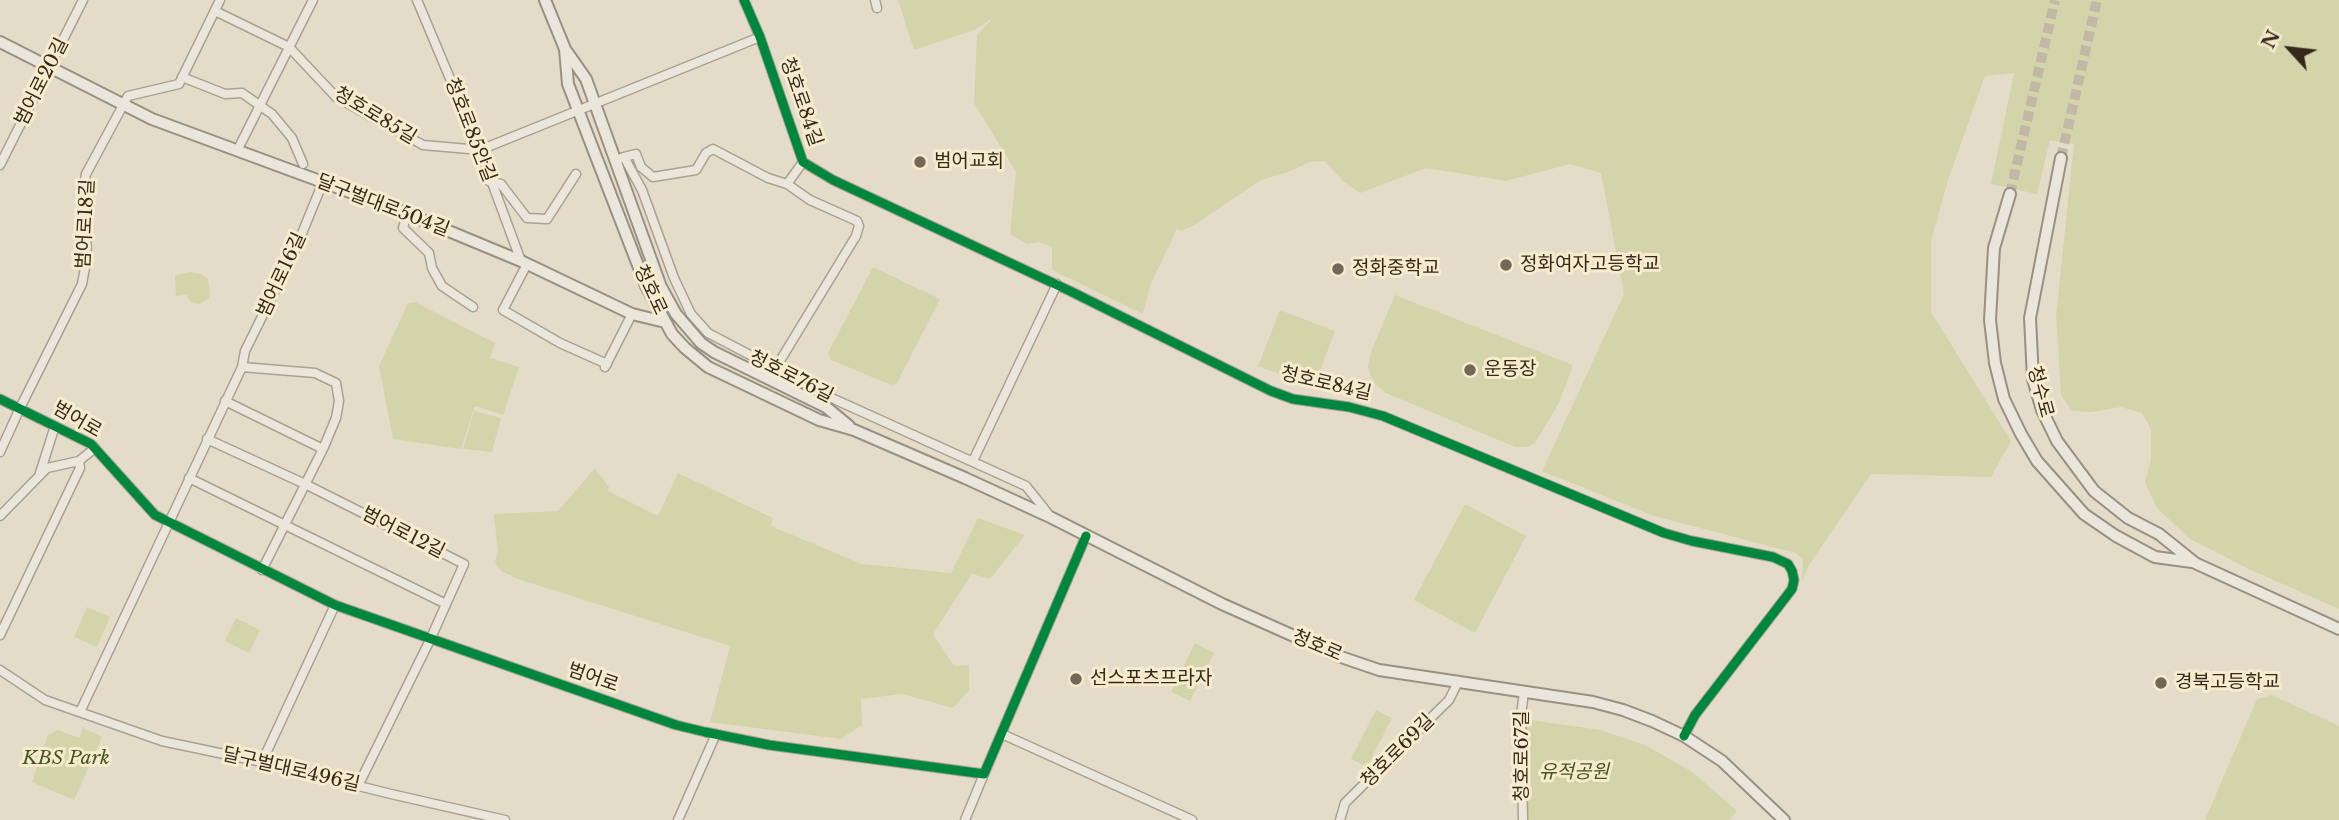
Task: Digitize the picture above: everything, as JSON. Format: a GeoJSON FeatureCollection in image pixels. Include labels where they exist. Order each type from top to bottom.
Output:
{"type":"FeatureCollection","features":[{"type":"Feature","properties":{"kind":"main road","name":"청호로"},"geometry":{"type":"LineString","coordinates":[[545,0],[565,49],[586,79],[620,159],[668,302],[676,314],[694,336],[714,352],[825,407],[854,430]]}},
{"type":"Feature","properties":{"kind":"main road","name":"달구벌대로504길"},"geometry":{"type":"LineString","coordinates":[[1,45],[50,66],[152,119],[407,214],[524,263],[632,314],[665,322]]}},
{"type":"Feature","properties":{"kind":"main road","name":"청호로"},"geometry":{"type":"LineString","coordinates":[[565,49],[568,84],[646,286],[676,339],[708,368],[819,420],[854,430],[1052,518],[1222,604],[1341,657],[1379,670],[1593,702],[1623,710],[1684,736],[1722,761],[1784,820]]}},
{"type":"Feature","properties":{"kind":"main road","name":"청수로"},"geometry":{"type":"LineString","coordinates":[[2062,158],[2030,318],[2033,379],[2042,410],[2057,441],[2094,491],[2128,518],[2159,534],[2195,563],[2339,629]]}},
{"type":"Feature","properties":{"kind":"main road","name":"청수로"},"geometry":{"type":"LineString","coordinates":[[2010,194],[1994,247],[1990,320],[1995,363],[2004,399],[2021,435],[2037,461],[2084,514],[2116,536],[2155,557],[2195,563]]}},
{"type":"Feature","properties":{"kind":"street","name":"범어로20길"},"geometry":{"type":"LineString","coordinates":[[0,164],[83,0]]}},
{"type":"Feature","properties":{"kind":"street"},"geometry":{"type":"LineString","coordinates":[[122,104],[128,96],[179,84],[220,0]]}},
{"type":"Feature","properties":{"kind":"street"},"geometry":{"type":"LineString","coordinates":[[237,151],[313,0]]}},
{"type":"Feature","properties":{"kind":"street","name":"청호로84길"},"geometry":{"type":"LineString","coordinates":[[744,0],[760,37],[803,162],[833,180],[1057,284],[1271,391],[1293,399],[1349,407],[1383,416],[1664,533],[1783,561],[1792,571],[1794,580],[1791,589],[1695,715],[1684,736]]}},
{"type":"Feature","properties":{"kind":"street","name":"청호로85안길"},"geometry":{"type":"LineString","coordinates":[[420,1],[480,150],[489,181],[524,263]]}},
{"type":"Feature","properties":{"kind":"street","name":"청호로85길"},"geometry":{"type":"LineString","coordinates":[[215,11],[289,47],[336,97],[423,145],[480,150],[596,105]]}},
{"type":"Feature","properties":{"kind":"street"},"geometry":{"type":"LineString","coordinates":[[596,105],[760,37]]}},
{"type":"Feature","properties":{"kind":"street"},"geometry":{"type":"LineString","coordinates":[[182,76],[225,94],[242,93],[260,107]]}},
{"type":"Feature","properties":{"kind":"street","name":"범어로18길"},"geometry":{"type":"LineString","coordinates":[[0,452],[82,284],[87,257],[84,185],[87,173],[122,104]]}},
{"type":"Feature","properties":{"kind":"street","name":"달구벌대로504길"},"geometry":{"type":"LineString","coordinates":[[260,107],[272,114],[292,138],[303,163]]}},
{"type":"Feature","properties":{"kind":"street"},"geometry":{"type":"LineString","coordinates":[[620,159],[636,154],[641,167],[653,177],[696,170],[706,153],[713,149],[768,178],[787,184],[810,200],[857,221],[859,226],[856,236],[775,369]]}},
{"type":"Feature","properties":{"kind":"street","name":"청호로76길"},"geometry":{"type":"LineString","coordinates":[[620,159],[642,190],[674,278],[691,314],[708,333],[836,400],[1026,486],[1052,518]]}},
{"type":"Feature","properties":{"kind":"street"},"geometry":{"type":"LineString","coordinates":[[787,184],[803,162]]}},
{"type":"Feature","properties":{"kind":"street"},"geometry":{"type":"LineString","coordinates":[[489,181],[501,184],[527,218],[547,219],[576,174]]}},
{"type":"Feature","properties":{"kind":"street","name":"범어로16길"},"geometry":{"type":"LineString","coordinates":[[168,520],[242,367],[245,351],[296,248],[323,182]]}},
{"type":"Feature","properties":{"kind":"street"},"geometry":{"type":"LineString","coordinates":[[407,214],[403,228],[429,253],[432,268],[442,286],[473,307]]}},
{"type":"Feature","properties":{"kind":"street"},"geometry":{"type":"LineString","coordinates":[[524,263],[503,310],[560,343],[606,365],[632,314]]}},
{"type":"Feature","properties":{"kind":"street"},"geometry":{"type":"LineString","coordinates":[[973,461],[1057,284]]}},
{"type":"Feature","properties":{"kind":"street"},"geometry":{"type":"LineString","coordinates":[[242,367],[315,373],[336,383],[339,401],[337,418],[323,449],[262,570]]}},
{"type":"Feature","properties":{"kind":"street","name":"범어로"},"geometry":{"type":"LineString","coordinates":[[0,399],[94,447],[155,515],[335,605],[676,725],[769,745],[985,774]]}},
{"type":"Feature","properties":{"kind":"street"},"geometry":{"type":"LineString","coordinates":[[225,401],[323,449]]}},
{"type":"Feature","properties":{"kind":"street","name":"범어로"},"geometry":{"type":"LineString","coordinates":[[40,473],[55,426]]}},
{"type":"Feature","properties":{"kind":"street"},"geometry":{"type":"LineString","coordinates":[[207,439],[305,484]]}},
{"type":"Feature","properties":{"kind":"street"},"geometry":{"type":"LineString","coordinates":[[1,517],[40,473],[47,468],[79,461],[94,447]]}},
{"type":"Feature","properties":{"kind":"street"},"geometry":{"type":"LineString","coordinates":[[0,635],[79,468],[79,461]]}},
{"type":"Feature","properties":{"kind":"street"},"geometry":{"type":"LineString","coordinates":[[189,478],[446,604]]}},
{"type":"Feature","properties":{"kind":"street","name":"범어로12길"},"geometry":{"type":"LineString","coordinates":[[305,484],[464,564],[358,786]]}},
{"type":"Feature","properties":{"kind":"street"},"geometry":{"type":"LineString","coordinates":[[80,712],[168,520]]}},
{"type":"Feature","properties":{"kind":"street"},"geometry":{"type":"LineString","coordinates":[[965,820],[1086,536]]}},
{"type":"Feature","properties":{"kind":"street"},"geometry":{"type":"LineString","coordinates":[[262,762],[335,605]]}},
{"type":"Feature","properties":{"kind":"street","name":"달구벌대로496길"},"geometry":{"type":"LineString","coordinates":[[0,670],[45,700],[162,741],[505,820]]}},
{"type":"Feature","properties":{"kind":"street","name":"청호로69길"},"geometry":{"type":"LineString","coordinates":[[1340,820],[1345,803],[1449,700],[1458,682]]}},
{"type":"Feature","properties":{"kind":"street","name":"청호로67길"},"geometry":{"type":"LineString","coordinates":[[1523,820],[1521,715],[1524,692]]}},
{"type":"Feature","properties":{"kind":"street"},"geometry":{"type":"LineString","coordinates":[[678,820],[716,734]]}},
{"type":"Feature","properties":{"kind":"street"},"geometry":{"type":"LineString","coordinates":[[1002,734],[1192,820]]}},
{"type":"Feature","properties":{"kind":"green space"},"geometry":{"type":"Polygon","coordinates":[[[898,0],[2339,0],[2339,609],[2253,571],[2190,539],[2157,508],[2145,482],[2151,459],[2151,430],[2142,413],[2121,407],[2091,412],[2072,411],[2061,395],[2056,316],[2074,144],[2050,140],[2037,194],[1991,184],[2014,73],[1985,76],[1948,180],[1931,241],[1931,312],[2011,441],[1991,477],[1871,474],[1809,565],[1802,581],[1803,559],[1796,553],[1654,516],[1542,471],[1624,294],[1601,173],[1570,164],[1506,181],[1426,168],[1360,193],[1344,182],[1324,161],[1310,162],[1261,180],[1194,225],[1181,231],[1177,229],[1150,286],[1143,314],[1052,270],[1052,247],[1039,242],[1027,244],[1010,234],[1016,172],[974,103],[977,35],[994,17],[975,30],[914,50],[898,0]]]}},
{"type":"Feature","properties":{"kind":"green space"},"geometry":{"type":"Polygon","coordinates":[[[873,267],[940,299],[897,383],[891,385],[831,360],[828,353],[873,267]]]}},
{"type":"Feature","properties":{"kind":"green space"},"geometry":{"type":"Polygon","coordinates":[[[191,272],[208,279],[209,298],[200,304],[192,303],[186,295],[176,296],[175,275],[191,272]]]}},
{"type":"Feature","properties":{"kind":"green space","name":"운동장"},"geometry":{"type":"Polygon","coordinates":[[[1395,295],[1573,365],[1559,403],[1535,443],[1527,447],[1515,447],[1386,393],[1376,385],[1368,366],[1371,352],[1395,295]]]}},
{"type":"Feature","properties":{"kind":"green space"},"geometry":{"type":"Polygon","coordinates":[[[415,302],[495,343],[488,366],[491,358],[519,367],[503,415],[475,406],[461,449],[393,439],[379,366],[408,303],[415,302]]]}},
{"type":"Feature","properties":{"kind":"green space"},"geometry":{"type":"Polygon","coordinates":[[[1280,310],[1335,331],[1314,387],[1258,366],[1280,310]]]}},
{"type":"Feature","properties":{"kind":"green space"},"geometry":{"type":"Polygon","coordinates":[[[474,411],[501,418],[492,452],[463,449],[474,411]]]}},
{"type":"Feature","properties":{"kind":"green space"},"geometry":{"type":"Polygon","coordinates":[[[595,468],[609,487],[608,491],[658,516],[678,473],[773,518],[771,526],[862,564],[951,573],[978,518],[1025,535],[990,579],[972,574],[933,634],[954,666],[969,665],[969,690],[953,708],[902,694],[861,699],[862,725],[841,739],[710,722],[730,646],[518,579],[501,571],[495,562],[498,552],[494,514],[558,511],[595,468]]]}},
{"type":"Feature","properties":{"kind":"green space"},"geometry":{"type":"Polygon","coordinates":[[[1465,504],[1526,536],[1475,633],[1414,600],[1465,504]]]}},
{"type":"Feature","properties":{"kind":"green space"},"geometry":{"type":"Polygon","coordinates":[[[87,607],[110,617],[97,647],[74,637],[87,607]]]}},
{"type":"Feature","properties":{"kind":"green space"},"geometry":{"type":"Polygon","coordinates":[[[236,618],[260,630],[249,653],[225,641],[236,618]]]}},
{"type":"Feature","properties":{"kind":"green space"},"geometry":{"type":"Polygon","coordinates":[[[1195,643],[1214,653],[1190,701],[1171,692],[1195,643]]]}},
{"type":"Feature","properties":{"kind":"green space"},"geometry":{"type":"Polygon","coordinates":[[[2272,695],[2339,726],[2339,820],[2205,820],[2257,699],[2272,695]]]}},
{"type":"Feature","properties":{"kind":"green space"},"geometry":{"type":"Polygon","coordinates":[[[1376,710],[1392,718],[1367,767],[1351,759],[1376,710]]]}},
{"type":"Feature","properties":{"kind":"green space","name":"유적공원"},"geometry":{"type":"Polygon","coordinates":[[[1524,719],[1600,730],[1645,745],[1691,771],[1737,811],[1729,820],[1528,820],[1524,719]]]}},
{"type":"Feature","properties":{"kind":"green space","name":"KBS Park"},"geometry":{"type":"Polygon","coordinates":[[[83,728],[102,737],[74,800],[32,782],[48,735],[58,730],[79,738],[83,728]]]}},
{"type":"Feature","properties":{"kind":"tunnel"},"geometry":{"type":"LineString","coordinates":[[2010,194],[2055,0]]}},
{"type":"Feature","properties":{"kind":"tunnel"},"geometry":{"type":"LineString","coordinates":[[2061,158],[2097,0]]}},
{"type":"Feature","properties":{"kind":"cycle path"},"geometry":{"type":"LineString","coordinates":[[744,0],[760,37],[803,162],[833,180],[1070,291],[1271,391],[1293,399],[1349,407],[1383,416],[1664,533],[1773,557],[1788,564],[1794,580],[1792,589],[1695,715],[1684,736]]}},
{"type":"Feature","properties":{"kind":"cycle path"},"geometry":{"type":"LineString","coordinates":[[0,399],[91,444],[155,515],[335,605],[676,725],[769,745],[984,774],[1086,536]]}},
{"type":"Feature","properties":{"kind":"place","name":"범어교회"},"geometry":{"type":"Point","coordinates":[920,162]}},
{"type":"Feature","properties":{"kind":"place","name":"정화여자고등학교"},"geometry":{"type":"Point","coordinates":[1506,265]}},
{"type":"Feature","properties":{"kind":"place","name":"정화중학교"},"geometry":{"type":"Point","coordinates":[1338,269]}},
{"type":"Feature","properties":{"kind":"place","name":"운동장"},"geometry":{"type":"Point","coordinates":[1470,370]}},
{"type":"Feature","properties":{"kind":"place","name":"선스포츠프라자"},"geometry":{"type":"Point","coordinates":[1076,679]}},
{"type":"Feature","properties":{"kind":"place","name":"경북고등학교"},"geometry":{"type":"Point","coordinates":[2161,683]}}]}
